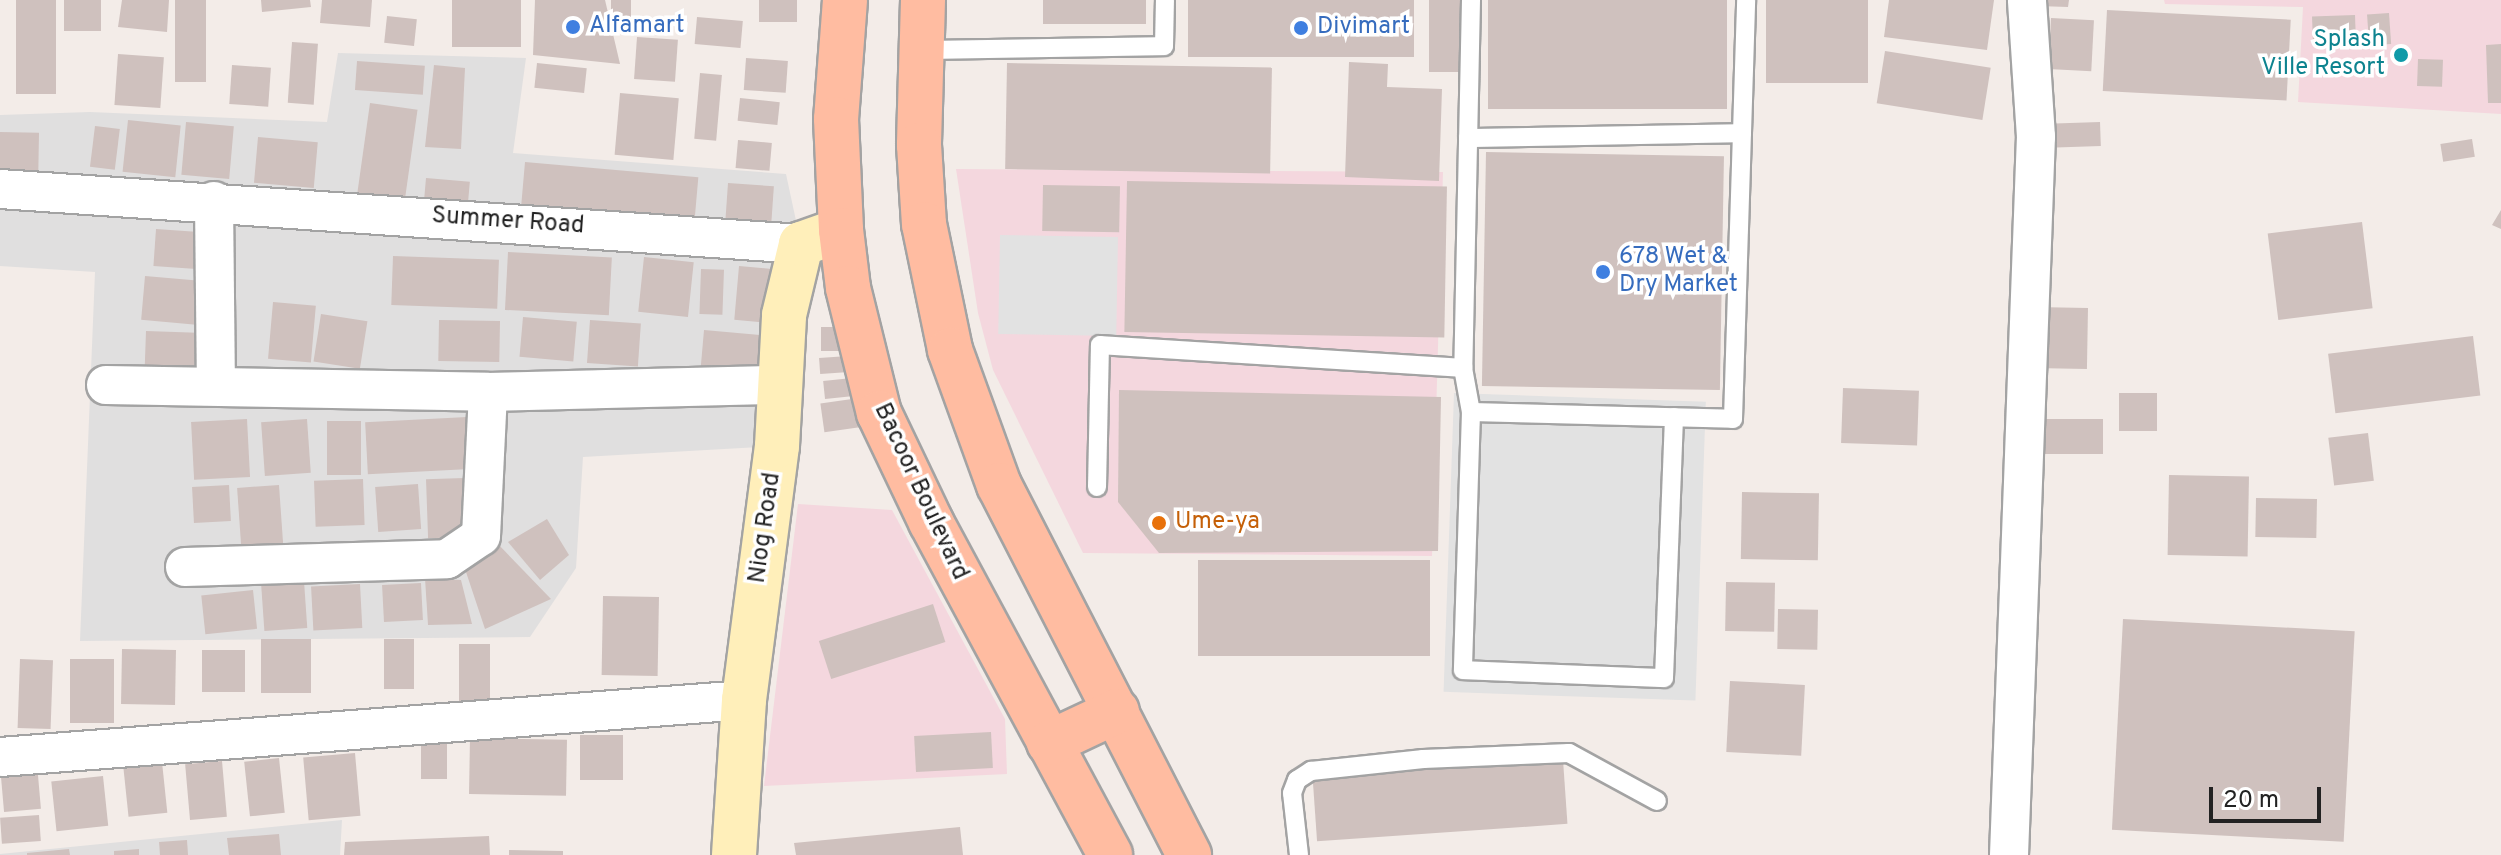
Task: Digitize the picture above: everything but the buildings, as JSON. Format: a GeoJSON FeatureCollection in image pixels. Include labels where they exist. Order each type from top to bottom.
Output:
{"type":"FeatureCollection","features":[{"type":"Feature","properties":{"kind":"main road","name":"Bacoor Boulevard"},"geometry":{"type":"LineString","coordinates":[[845,0],[836,119],[821,237],[848,288],[879,413],[1110,855]]}},
{"type":"Feature","properties":{"kind":"main road"},"geometry":{"type":"LineString","coordinates":[[923,0],[920,50],[924,224],[950,350],[999,485],[1189,855]]}},
{"type":"Feature","properties":{"kind":"main road"},"geometry":{"type":"LineString","coordinates":[[1049,743],[1117,711]]}},
{"type":"Feature","properties":{"kind":"street"},"geometry":{"type":"LineString","coordinates":[[2009,855],[2036,137],[2027,0]]}},
{"type":"Feature","properties":{"kind":"street","name":"Summer Road"},"geometry":{"type":"LineString","coordinates":[[0,189],[821,237]]}},
{"type":"Feature","properties":{"kind":"street"},"geometry":{"type":"LineString","coordinates":[[214,201],[216,384]]}},
{"type":"Feature","properties":{"kind":"street","name":"Niog Road"},"geometry":{"type":"LineString","coordinates":[[734,855],[744,700],[777,446],[784,315],[821,237]]}},
{"type":"Feature","properties":{"kind":"street"},"geometry":{"type":"LineString","coordinates":[[106,385],[216,384],[488,392],[780,385]]}},
{"type":"Feature","properties":{"kind":"street"},"geometry":{"type":"LineString","coordinates":[[185,567],[447,559],[481,536],[488,392]]}},
{"type":"Feature","properties":{"kind":"street"},"geometry":{"type":"LineString","coordinates":[[0,757],[744,700]]}},
{"type":"Feature","properties":{"kind":"lane"},"geometry":{"type":"LineString","coordinates":[[920,50],[1164,46],[1165,0]]}},
{"type":"Feature","properties":{"kind":"lane"},"geometry":{"type":"LineString","coordinates":[[1471,0],[1463,368],[1471,412],[1463,670],[1664,678],[1674,417]]}},
{"type":"Feature","properties":{"kind":"lane"},"geometry":{"type":"LineString","coordinates":[[1471,412],[1733,419],[1746,0]]}},
{"type":"Feature","properties":{"kind":"lane"},"geometry":{"type":"LineString","coordinates":[[1468,138],[1742,133]]}},
{"type":"Feature","properties":{"kind":"lane"},"geometry":{"type":"LineString","coordinates":[[1097,487],[1100,345],[1463,368]]}},
{"type":"Feature","properties":{"kind":"lane"},"geometry":{"type":"LineString","coordinates":[[1299,855],[1292,793],[1297,780],[1311,771],[1423,759],[1569,753],[1657,801]]}},
{"type":"Feature","properties":{"kind":"shaded area","name":"Splash Ville Resort"},"geometry":{"type":"Polygon","coordinates":[[[2164,0],[2501,0],[2501,114],[2298,102],[2303,7],[2165,4],[2164,0]]]}},
{"type":"Feature","properties":{"kind":"shaded area"},"geometry":{"type":"Polygon","coordinates":[[[338,53],[526,58],[513,153],[786,174],[801,244],[777,446],[583,457],[576,568],[530,637],[80,641],[95,272],[0,266],[0,115],[90,112],[327,122],[338,53]]]}},
{"type":"Feature","properties":{"kind":"shaded area"},"geometry":{"type":"Polygon","coordinates":[[[956,169],[1443,172],[1432,556],[1083,553],[993,370],[978,313],[956,169]]]}},
{"type":"Feature","properties":{"kind":"shaded area"},"geometry":{"type":"Polygon","coordinates":[[[1000,235],[1118,237],[1116,336],[998,334],[1000,235]]]}},
{"type":"Feature","properties":{"kind":"shaded area"},"geometry":{"type":"Polygon","coordinates":[[[1454,393],[1706,402],[1695,701],[1444,692],[1454,393]]]}},
{"type":"Feature","properties":{"kind":"shaded area"},"geometry":{"type":"Polygon","coordinates":[[[798,504],[892,510],[1005,719],[1007,774],[764,786],[798,504]]]}},
{"type":"Feature","properties":{"kind":"shaded area"},"geometry":{"type":"Polygon","coordinates":[[[342,820],[340,855],[0,855],[0,854],[342,820]]]}},
{"type":"Feature","properties":{"kind":"place","name":"Alfamart"},"geometry":{"type":"Point","coordinates":[573,27]}},
{"type":"Feature","properties":{"kind":"place","name":"Divimart"},"geometry":{"type":"Point","coordinates":[1301,28]}},
{"type":"Feature","properties":{"kind":"place","name":"Splash Ville Resort"},"geometry":{"type":"Point","coordinates":[2401,55]}},
{"type":"Feature","properties":{"kind":"place","name":"678 Wet & Dry Market"},"geometry":{"type":"Point","coordinates":[1603,272]}},
{"type":"Feature","properties":{"kind":"place","name":"Ume-ya"},"geometry":{"type":"Point","coordinates":[1159,523]}}]}
